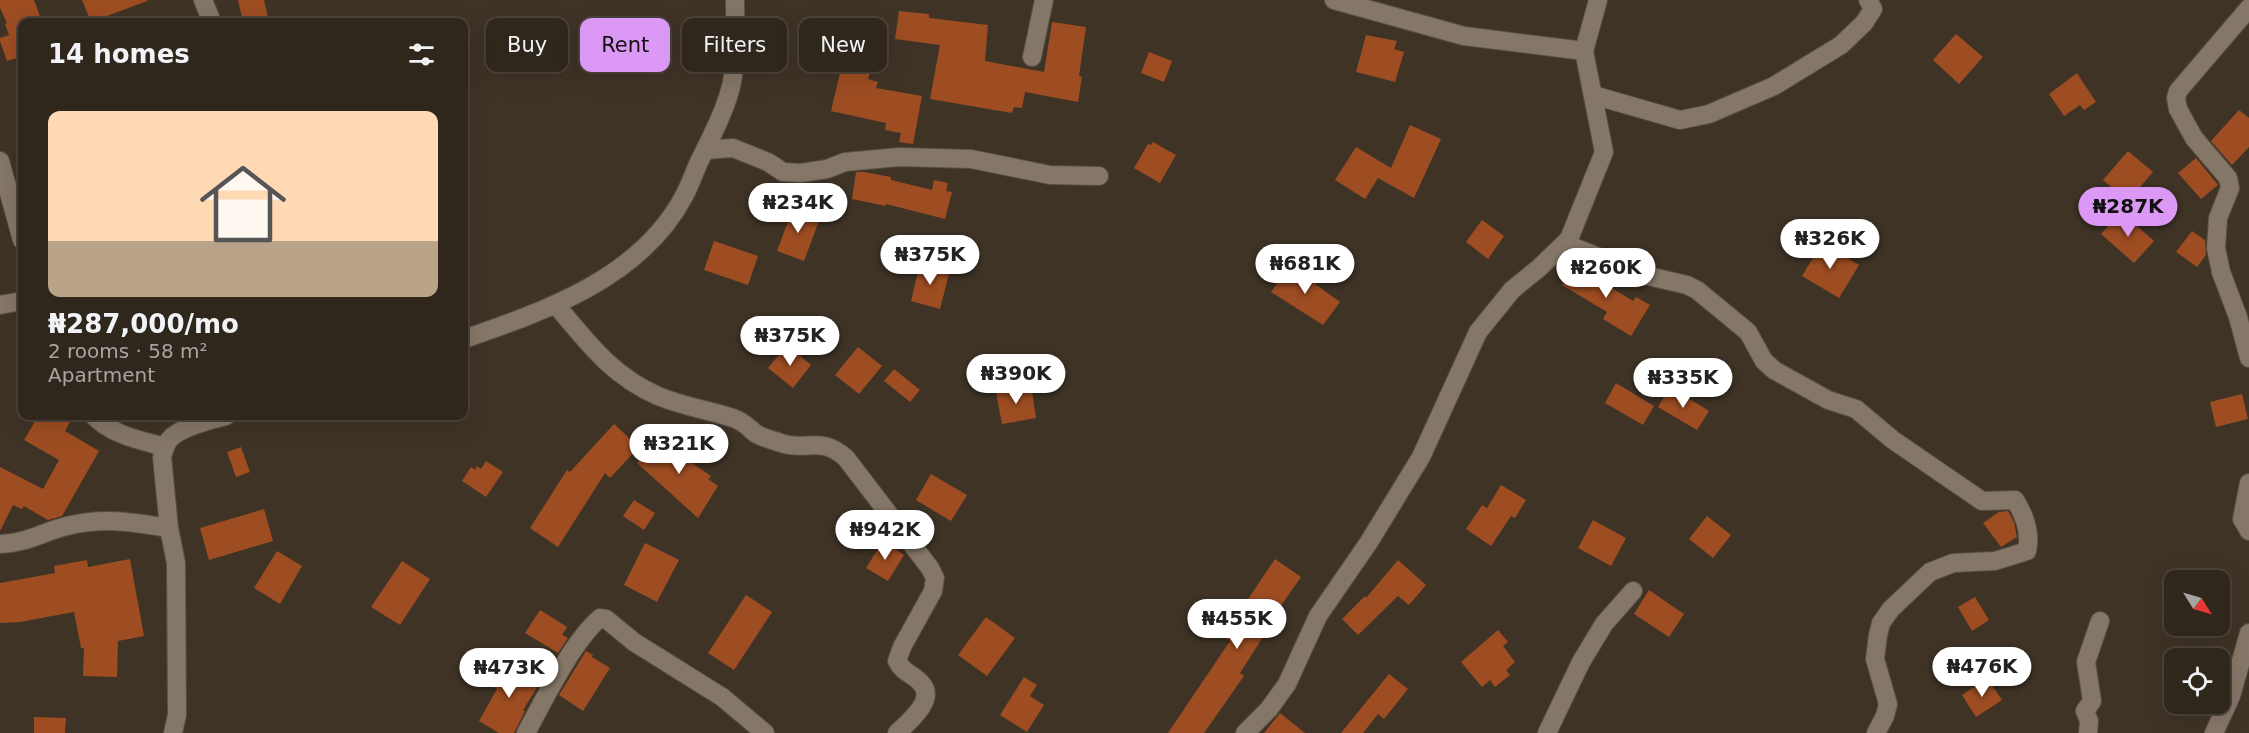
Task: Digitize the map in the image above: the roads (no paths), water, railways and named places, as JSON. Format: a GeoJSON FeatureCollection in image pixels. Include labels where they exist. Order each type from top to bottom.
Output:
{"type":"FeatureCollection","features":[{"type":"Feature","properties":{"kind":"street"},"geometry":{"type":"LineString","coordinates":[[203,0],[211,18]]}},
{"type":"Feature","properties":{"kind":"street"},"geometry":{"type":"LineString","coordinates":[[468,338],[581,294],[631,260],[663,228],[684,197],[732,84],[735,0]]}},
{"type":"Feature","properties":{"kind":"street"},"geometry":{"type":"LineString","coordinates":[[1032,57],[1044,0]]}},
{"type":"Feature","properties":{"kind":"street"},"geometry":{"type":"LineString","coordinates":[[1334,0],[1464,36],[1584,51]]}},
{"type":"Feature","properties":{"kind":"street"},"geometry":{"type":"LineString","coordinates":[[1245,733],[1269,709],[1287,684],[1318,616],[1369,542],[1421,458],[1478,332],[1512,290],[1566,244],[1577,222],[1604,152],[1584,51],[1599,0]]}},
{"type":"Feature","properties":{"kind":"street"},"geometry":{"type":"LineString","coordinates":[[1593,95],[1680,120],[1709,114],[1774,86],[1841,45],[1864,23],[1873,9],[1868,0]]}},
{"type":"Feature","properties":{"kind":"street"},"geometry":{"type":"LineString","coordinates":[[2249,8],[2178,91],[2176,98],[2178,108],[2194,138],[2228,178],[2230,188],[2218,218],[2216,248],[2221,272],[2238,317],[2249,358]]}},
{"type":"Feature","properties":{"kind":"street"},"geometry":{"type":"LineString","coordinates":[[705,150],[733,148],[768,162],[783,172],[801,173],[826,169],[845,162],[899,157],[971,159],[1050,175],[1099,176]]}},
{"type":"Feature","properties":{"kind":"street"},"geometry":{"type":"LineString","coordinates":[[0,161],[18,226]]}},
{"type":"Feature","properties":{"kind":"street"},"geometry":{"type":"LineString","coordinates":[[1566,244],[1644,275],[1687,285],[1697,290],[1748,332],[1764,361],[1774,370],[1828,400],[1856,409],[1893,440],[1982,501],[2015,500],[2022,511],[2030,538],[2027,551],[1995,561],[1953,563],[1930,572],[1891,609],[1881,623],[1875,658],[1888,704],[1885,716],[1876,733]]}},
{"type":"Feature","properties":{"kind":"street"},"geometry":{"type":"LineString","coordinates":[[0,304],[18,302]]}},
{"type":"Feature","properties":{"kind":"street"},"geometry":{"type":"LineString","coordinates":[[556,305],[601,359],[658,396],[734,418],[748,425],[756,434],[785,444],[823,445],[835,449],[846,458],[930,568],[935,578],[933,591],[902,647],[897,662],[902,670],[922,684],[926,693],[925,700],[919,710],[897,733]]}},
{"type":"Feature","properties":{"kind":"street"},"geometry":{"type":"LineString","coordinates":[[98,420],[131,438],[165,447]]}},
{"type":"Feature","properties":{"kind":"street"},"geometry":{"type":"LineString","coordinates":[[173,733],[177,715],[176,563],[169,528],[162,457],[173,435],[213,420]]}},
{"type":"Feature","properties":{"kind":"street"},"geometry":{"type":"LineString","coordinates":[[2249,483],[2242,519],[2249,531]]}},
{"type":"Feature","properties":{"kind":"street"},"geometry":{"type":"LineString","coordinates":[[0,544],[20,543],[67,526],[111,519],[169,528]]}},
{"type":"Feature","properties":{"kind":"street"},"geometry":{"type":"LineString","coordinates":[[1548,733],[1581,662],[1604,624],[1634,591]]}},
{"type":"Feature","properties":{"kind":"street"},"geometry":{"type":"LineString","coordinates":[[525,733],[554,681],[589,628],[600,618],[606,619],[634,642],[722,697],[765,733]]}},
{"type":"Feature","properties":{"kind":"street"},"geometry":{"type":"LineString","coordinates":[[2088,733],[2089,721],[2085,711],[2092,701],[2086,662],[2100,621]]}},
{"type":"Feature","properties":{"kind":"street"},"geometry":{"type":"LineString","coordinates":[[2214,733],[2231,696],[2249,633]]}}]}
